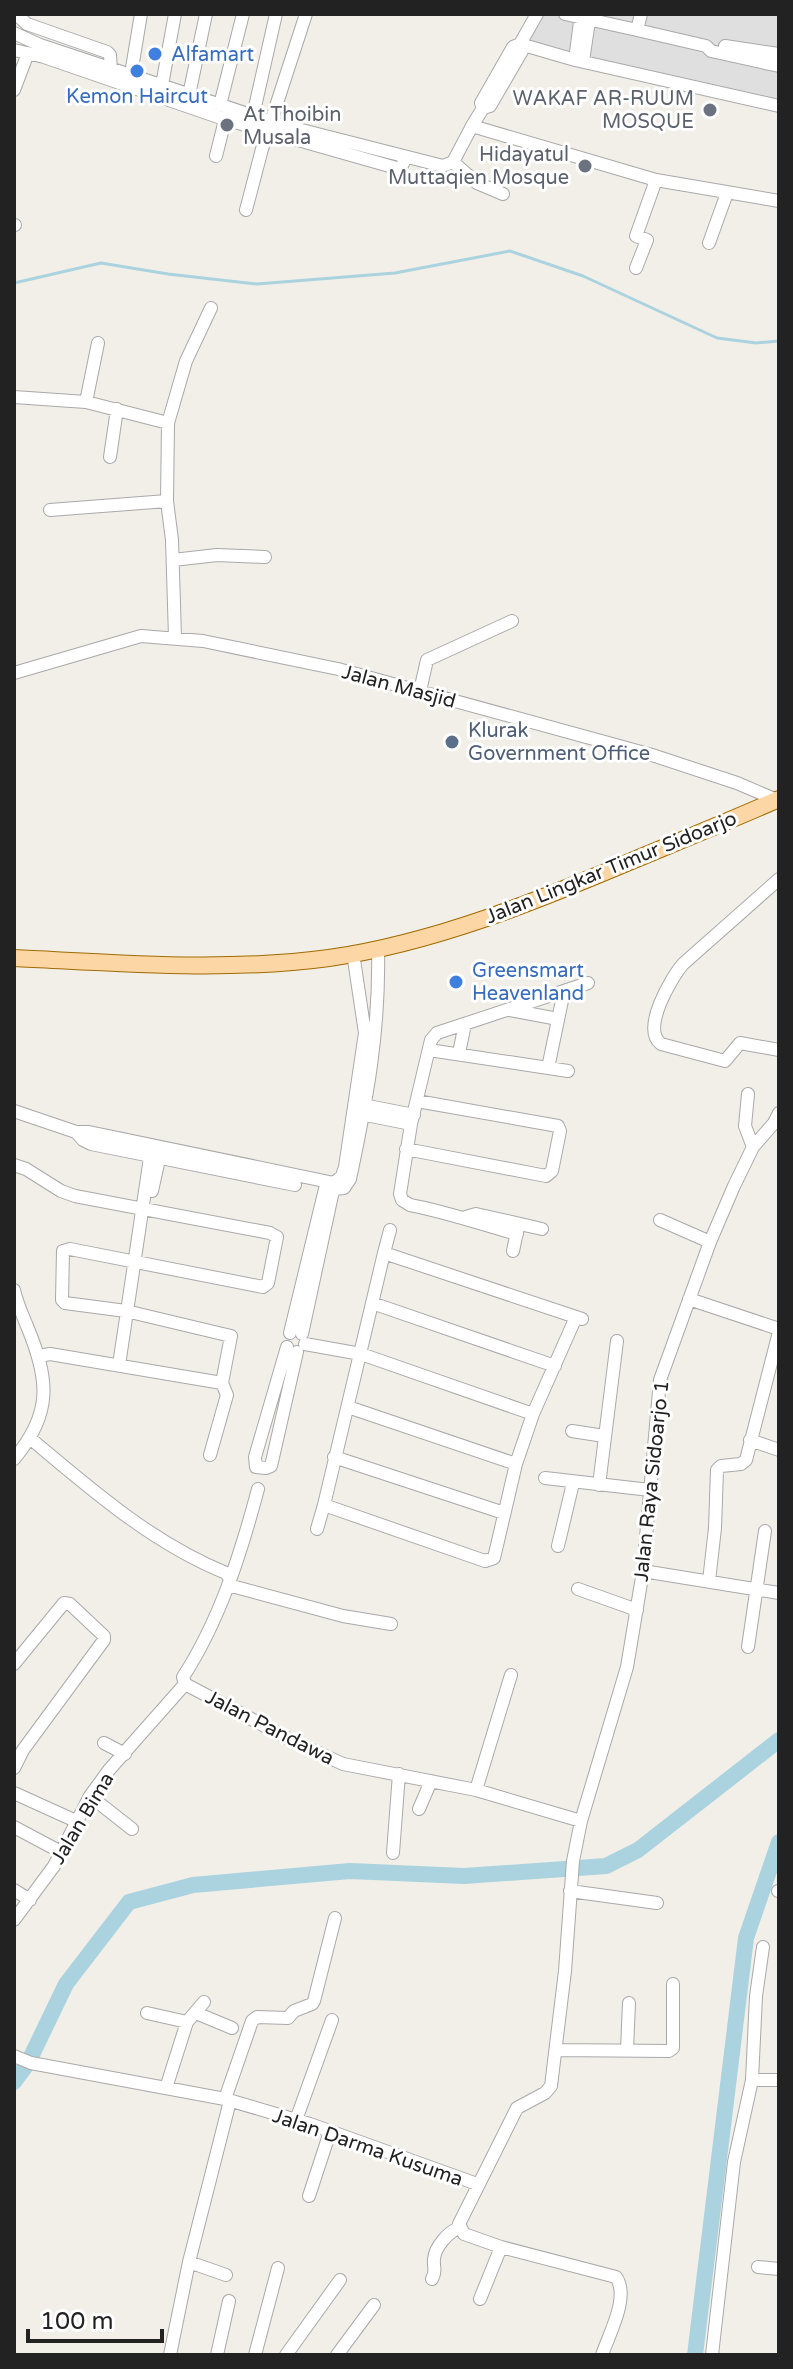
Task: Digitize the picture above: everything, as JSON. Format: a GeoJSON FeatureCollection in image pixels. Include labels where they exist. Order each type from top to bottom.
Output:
{"type":"FeatureCollection","features":[{"type":"Feature","properties":{"kind":"main road","name":"Jalan Lingkar Timur Sidoarjo"},"geometry":{"type":"LineString","coordinates":[[14,958],[175,965],[234,964],[331,957],[378,948],[482,919],[567,888],[779,800]]}},
{"type":"Feature","properties":{"kind":"street"},"geometry":{"type":"LineString","coordinates":[[119,75],[141,14]]}},
{"type":"Feature","properties":{"kind":"street"},"geometry":{"type":"LineString","coordinates":[[162,85],[175,14]]}},
{"type":"Feature","properties":{"kind":"street"},"geometry":{"type":"LineString","coordinates":[[189,95],[206,14]]}},
{"type":"Feature","properties":{"kind":"street"},"geometry":{"type":"LineString","coordinates":[[216,156],[243,14]]}},
{"type":"Feature","properties":{"kind":"street"},"geometry":{"type":"LineString","coordinates":[[252,122],[276,14]]}},
{"type":"Feature","properties":{"kind":"street"},"geometry":{"type":"LineString","coordinates":[[246,210],[306,14]]}},
{"type":"Feature","properties":{"kind":"street"},"geometry":{"type":"LineString","coordinates":[[24,37],[102,50],[110,55],[119,75],[400,169],[405,163],[443,166],[453,162],[480,129],[481,103],[513,47],[520,44],[537,14]]}},
{"type":"Feature","properties":{"kind":"street"},"geometry":{"type":"LineString","coordinates":[[565,14],[585,16],[706,46],[779,54]]}},
{"type":"Feature","properties":{"kind":"street"},"geometry":{"type":"LineString","coordinates":[[637,30],[641,14]]}},
{"type":"Feature","properties":{"kind":"street"},"geometry":{"type":"LineString","coordinates":[[579,60],[585,16]]}},
{"type":"Feature","properties":{"kind":"street"},"geometry":{"type":"LineString","coordinates":[[24,37],[90,67],[162,85],[225,112]]}},
{"type":"Feature","properties":{"kind":"street"},"geometry":{"type":"LineString","coordinates":[[14,90],[24,37]]}},
{"type":"Feature","properties":{"kind":"street"},"geometry":{"type":"LineString","coordinates":[[520,44],[779,106]]}},
{"type":"Feature","properties":{"kind":"street"},"geometry":{"type":"LineString","coordinates":[[706,46],[711,51],[779,66]]}},
{"type":"Feature","properties":{"kind":"street"},"geometry":{"type":"LineString","coordinates":[[480,129],[656,180],[779,201]]}},
{"type":"Feature","properties":{"kind":"street"},"geometry":{"type":"LineString","coordinates":[[453,162],[477,183],[503,194]]}},
{"type":"Feature","properties":{"kind":"street"},"geometry":{"type":"LineString","coordinates":[[636,268],[647,240],[636,236],[656,180]]}},
{"type":"Feature","properties":{"kind":"street"},"geometry":{"type":"LineString","coordinates":[[709,243],[727,193]]}},
{"type":"Feature","properties":{"kind":"street"},"geometry":{"type":"LineString","coordinates":[[175,637],[172,540],[167,501],[168,423],[186,361],[211,308]]}},
{"type":"Feature","properties":{"kind":"street"},"geometry":{"type":"LineString","coordinates":[[86,402],[98,343]]}},
{"type":"Feature","properties":{"kind":"street"},"geometry":{"type":"LineString","coordinates":[[14,397],[86,402],[168,423]]}},
{"type":"Feature","properties":{"kind":"street"},"geometry":{"type":"LineString","coordinates":[[110,457],[117,409]]}},
{"type":"Feature","properties":{"kind":"street"},"geometry":{"type":"LineString","coordinates":[[50,510],[167,501]]}},
{"type":"Feature","properties":{"kind":"street"},"geometry":{"type":"LineString","coordinates":[[173,560],[217,555],[265,557]]}},
{"type":"Feature","properties":{"kind":"street"},"geometry":{"type":"LineString","coordinates":[[420,691],[426,663],[431,657],[512,621]]}},
{"type":"Feature","properties":{"kind":"street","name":"Jalan Masjid"},"geometry":{"type":"LineString","coordinates":[[14,673],[141,636],[175,637],[338,669],[420,691],[652,755],[779,800]]}},
{"type":"Feature","properties":{"kind":"street"},"geometry":{"type":"LineString","coordinates":[[779,879],[672,976],[653,1033],[661,1044],[725,1061],[740,1043],[779,1050]]}},
{"type":"Feature","properties":{"kind":"street"},"geometry":{"type":"LineString","coordinates":[[14,1111],[76,1132],[86,1143],[132,1146],[344,1188],[349,1182],[371,1033],[371,1013],[379,992],[378,948]]}},
{"type":"Feature","properties":{"kind":"street"},"geometry":{"type":"LineString","coordinates":[[353,953],[361,994],[371,1013]]}},
{"type":"Feature","properties":{"kind":"street"},"geometry":{"type":"LineString","coordinates":[[542,1229],[518,1229],[475,1222],[466,1217],[410,1205],[402,1200],[400,1194],[406,1149],[435,1034],[588,983]]}},
{"type":"Feature","properties":{"kind":"street"},"geometry":{"type":"LineString","coordinates":[[548,1068],[564,991]]}},
{"type":"Feature","properties":{"kind":"street"},"geometry":{"type":"LineString","coordinates":[[361,994],[379,992]]}},
{"type":"Feature","properties":{"kind":"street"},"geometry":{"type":"LineString","coordinates":[[506,1010],[558,1019]]}},
{"type":"Feature","properties":{"kind":"street"},"geometry":{"type":"LineString","coordinates":[[459,1053],[465,1024]]}},
{"type":"Feature","properties":{"kind":"street"},"geometry":{"type":"LineString","coordinates":[[429,1050],[568,1071]]}},
{"type":"Feature","properties":{"kind":"street"},"geometry":{"type":"LineString","coordinates":[[748,1094],[745,1126],[753,1147]]}},
{"type":"Feature","properties":{"kind":"street"},"geometry":{"type":"LineString","coordinates":[[406,1149],[546,1176],[552,1171],[560,1131],[558,1126],[417,1101]]}},
{"type":"Feature","properties":{"kind":"street"},"geometry":{"type":"LineString","coordinates":[[359,1109],[413,1120]]}},
{"type":"Feature","properties":{"kind":"street","name":"Jalan Raya Sidoarjo 1"},"geometry":{"type":"LineString","coordinates":[[581,1821],[623,1682],[637,1610],[660,1380],[710,1242],[753,1147],[779,1113]]}},
{"type":"Feature","properties":{"kind":"street"},"geometry":{"type":"LineString","coordinates":[[119,1365],[156,1152]]}},
{"type":"Feature","properties":{"kind":"street"},"geometry":{"type":"LineString","coordinates":[[14,1165],[61,1191],[274,1235],[277,1239],[268,1283],[263,1287],[135,1260],[66,1248],[62,1252],[63,1302],[126,1311],[231,1336],[222,1383],[227,1395],[210,1455]]}},
{"type":"Feature","properties":{"kind":"street"},"geometry":{"type":"LineString","coordinates":[[296,1342],[261,1439],[254,1463],[258,1467],[271,1466],[330,1187]]}},
{"type":"Feature","properties":{"kind":"street"},"geometry":{"type":"LineString","coordinates":[[660,1220],[710,1242]]}},
{"type":"Feature","properties":{"kind":"street"},"geometry":{"type":"LineString","coordinates":[[513,1251],[518,1229]]}},
{"type":"Feature","properties":{"kind":"street"},"geometry":{"type":"LineString","coordinates":[[317,1529],[390,1230]]}},
{"type":"Feature","properties":{"kind":"street"},"geometry":{"type":"LineString","coordinates":[[324,1505],[488,1561],[494,1558],[516,1464],[533,1414],[579,1318],[384,1253]]}},
{"type":"Feature","properties":{"kind":"street"},"geometry":{"type":"LineString","coordinates":[[14,1290],[45,1377],[44,1400],[31,1439],[14,1459]]}},
{"type":"Feature","properties":{"kind":"street"},"geometry":{"type":"LineString","coordinates":[[689,1299],[779,1330],[743,1463],[721,1466],[717,1470],[709,1581]]}},
{"type":"Feature","properties":{"kind":"street"},"geometry":{"type":"LineString","coordinates":[[372,1303],[555,1366]]}},
{"type":"Feature","properties":{"kind":"street"},"geometry":{"type":"LineString","coordinates":[[599,1485],[617,1341]]}},
{"type":"Feature","properties":{"kind":"street"},"geometry":{"type":"LineString","coordinates":[[296,1342],[361,1354],[533,1414]]}},
{"type":"Feature","properties":{"kind":"street"},"geometry":{"type":"LineString","coordinates":[[39,1356],[50,1354],[222,1383]]}},
{"type":"Feature","properties":{"kind":"street"},"geometry":{"type":"LineString","coordinates":[[348,1407],[516,1464]]}},
{"type":"Feature","properties":{"kind":"street"},"geometry":{"type":"LineString","coordinates":[[572,1431],[604,1436]]}},
{"type":"Feature","properties":{"kind":"street"},"geometry":{"type":"LineString","coordinates":[[31,1439],[147,1531],[169,1546],[226,1573],[229,1582],[343,1616],[391,1624]]}},
{"type":"Feature","properties":{"kind":"street"},"geometry":{"type":"LineString","coordinates":[[261,1439],[276,1443]]}},
{"type":"Feature","properties":{"kind":"street"},"geometry":{"type":"LineString","coordinates":[[750,1440],[779,1450]]}},
{"type":"Feature","properties":{"kind":"street"},"geometry":{"type":"LineString","coordinates":[[334,1457],[504,1513]]}},
{"type":"Feature","properties":{"kind":"street"},"geometry":{"type":"LineString","coordinates":[[545,1478],[650,1490]]}},
{"type":"Feature","properties":{"kind":"street"},"geometry":{"type":"LineString","coordinates":[[558,1546],[573,1483]]}},
{"type":"Feature","properties":{"kind":"street","name":"Jalan Pandawa"},"geometry":{"type":"LineString","coordinates":[[258,1489],[229,1582],[196,1657],[183,1677],[185,1684],[329,1758],[363,1768],[476,1790],[581,1821]]}},
{"type":"Feature","properties":{"kind":"street"},"geometry":{"type":"LineString","coordinates":[[748,1647],[765,1531]]}},
{"type":"Feature","properties":{"kind":"street"},"geometry":{"type":"LineString","coordinates":[[643,1571],[779,1593]]}},
{"type":"Feature","properties":{"kind":"street"},"geometry":{"type":"LineString","coordinates":[[578,1589],[637,1610]]}},
{"type":"Feature","properties":{"kind":"street"},"geometry":{"type":"LineString","coordinates":[[14,1664],[64,1603],[70,1604],[104,1636],[103,1642],[23,1750],[14,1768]]}},
{"type":"Feature","properties":{"kind":"street"},"geometry":{"type":"LineString","coordinates":[[476,1790],[511,1675]]}},
{"type":"Feature","properties":{"kind":"street","name":"Jalan Bima"},"geometry":{"type":"LineString","coordinates":[[14,1920],[61,1852],[90,1796],[185,1684]]}},
{"type":"Feature","properties":{"kind":"street"},"geometry":{"type":"LineString","coordinates":[[104,1743],[125,1754]]}},
{"type":"Feature","properties":{"kind":"street"},"geometry":{"type":"LineString","coordinates":[[393,1853],[399,1774]]}},
{"type":"Feature","properties":{"kind":"street"},"geometry":{"type":"LineString","coordinates":[[419,1809],[431,1781]]}},
{"type":"Feature","properties":{"kind":"street"},"geometry":{"type":"LineString","coordinates":[[14,1793],[78,1822]]}},
{"type":"Feature","properties":{"kind":"street"},"geometry":{"type":"LineString","coordinates":[[90,1796],[132,1829]]}},
{"type":"Feature","properties":{"kind":"street","name":"Jalan Darma Kusuma"},"geometry":{"type":"LineString","coordinates":[[22,2059],[228,2100],[296,2120],[477,2184],[517,2108],[549,2089],[556,2050],[571,1877],[581,1821]]}},
{"type":"Feature","properties":{"kind":"street"},"geometry":{"type":"LineString","coordinates":[[14,1827],[61,1852]]}},
{"type":"Feature","properties":{"kind":"street"},"geometry":{"type":"LineString","coordinates":[[14,1890],[30,1900]]}},
{"type":"Feature","properties":{"kind":"street"},"geometry":{"type":"LineString","coordinates":[[570,1891],[657,1903]]}},
{"type":"Feature","properties":{"kind":"street"},"geometry":{"type":"LineString","coordinates":[[170,2355],[228,2100],[252,2021],[257,2017],[288,2018],[294,2011],[312,2004],[335,1918]]}},
{"type":"Feature","properties":{"kind":"street"},"geometry":{"type":"LineString","coordinates":[[712,2355],[734,2162],[752,2080],[756,1996],[763,1947]]}},
{"type":"Feature","properties":{"kind":"street"},"geometry":{"type":"LineString","coordinates":[[556,2050],[669,2051],[673,2048],[673,1984]]}},
{"type":"Feature","properties":{"kind":"street"},"geometry":{"type":"LineString","coordinates":[[627,2050],[629,2003]]}},
{"type":"Feature","properties":{"kind":"street"},"geometry":{"type":"LineString","coordinates":[[147,2013],[196,2013],[232,2028]]}},
{"type":"Feature","properties":{"kind":"street"},"geometry":{"type":"LineString","coordinates":[[166,2088],[196,2013]]}},
{"type":"Feature","properties":{"kind":"street"},"geometry":{"type":"LineString","coordinates":[[296,2120],[332,2020]]}},
{"type":"Feature","properties":{"kind":"street"},"geometry":{"type":"LineString","coordinates":[[752,2080],[779,2080]]}},
{"type":"Feature","properties":{"kind":"street"},"geometry":{"type":"LineString","coordinates":[[309,2196],[330,2132]]}},
{"type":"Feature","properties":{"kind":"street"},"geometry":{"type":"LineString","coordinates":[[432,2279],[436,2270],[434,2257],[448,2233],[459,2228],[477,2184]]}},
{"type":"Feature","properties":{"kind":"street"},"geometry":{"type":"LineString","coordinates":[[459,2228],[464,2234],[501,2247],[616,2277],[621,2286],[620,2301],[602,2355]]}},
{"type":"Feature","properties":{"kind":"street"},"geometry":{"type":"LineString","coordinates":[[480,2299],[501,2247]]}},
{"type":"Feature","properties":{"kind":"street"},"geometry":{"type":"LineString","coordinates":[[189,2262],[226,2275]]}},
{"type":"Feature","properties":{"kind":"street"},"geometry":{"type":"LineString","coordinates":[[758,2267],[779,2269]]}},
{"type":"Feature","properties":{"kind":"street"},"geometry":{"type":"LineString","coordinates":[[255,2355],[278,2268]]}},
{"type":"Feature","properties":{"kind":"street"},"geometry":{"type":"LineString","coordinates":[[286,2355],[340,2280]]}},
{"type":"Feature","properties":{"kind":"street"},"geometry":{"type":"LineString","coordinates":[[217,2355],[229,2301]]}},
{"type":"Feature","properties":{"kind":"street"},"geometry":{"type":"LineString","coordinates":[[337,2355],[374,2305]]}},
{"type":"Feature","properties":{"kind":"shaded area"},"geometry":{"type":"Polygon","coordinates":[[[533,14],[779,14],[779,113],[509,47],[533,14]]]}},
{"type":"Feature","properties":{"kind":"waterway"},"geometry":{"type":"LineString","coordinates":[[14,283],[101,263],[257,284],[395,273],[510,251],[583,276],[717,338],[756,343],[779,341]]}},
{"type":"Feature","properties":{"kind":"waterway"},"geometry":{"type":"LineString","coordinates":[[14,2082],[28,2063],[66,1984],[129,1902],[193,1885],[350,1871],[464,1876],[606,1866],[638,1850],[779,1740]]}},
{"type":"Feature","properties":{"kind":"waterway"},"geometry":{"type":"LineString","coordinates":[[695,2355],[746,1938],[779,1842]]}},
{"type":"Feature","properties":{"kind":"place","name":"Alfamart"},"geometry":{"type":"Point","coordinates":[155,54]}},
{"type":"Feature","properties":{"kind":"place","name":"Kemon Haircut"},"geometry":{"type":"Point","coordinates":[137,71]}},
{"type":"Feature","properties":{"kind":"place","name":"WAKAF AR-RUUM MOSQUE"},"geometry":{"type":"Point","coordinates":[710,110]}},
{"type":"Feature","properties":{"kind":"place","name":"At Thoibin Musala"},"geometry":{"type":"Point","coordinates":[227,125]}},
{"type":"Feature","properties":{"kind":"place","name":"Hidayatul Muttaqien Mosque"},"geometry":{"type":"Point","coordinates":[585,166]}},
{"type":"Feature","properties":{"kind":"place","name":"Klurak Government Office"},"geometry":{"type":"Point","coordinates":[452,742]}},
{"type":"Feature","properties":{"kind":"place","name":"Greensmart Heavenland"},"geometry":{"type":"Point","coordinates":[456,982]}}]}
